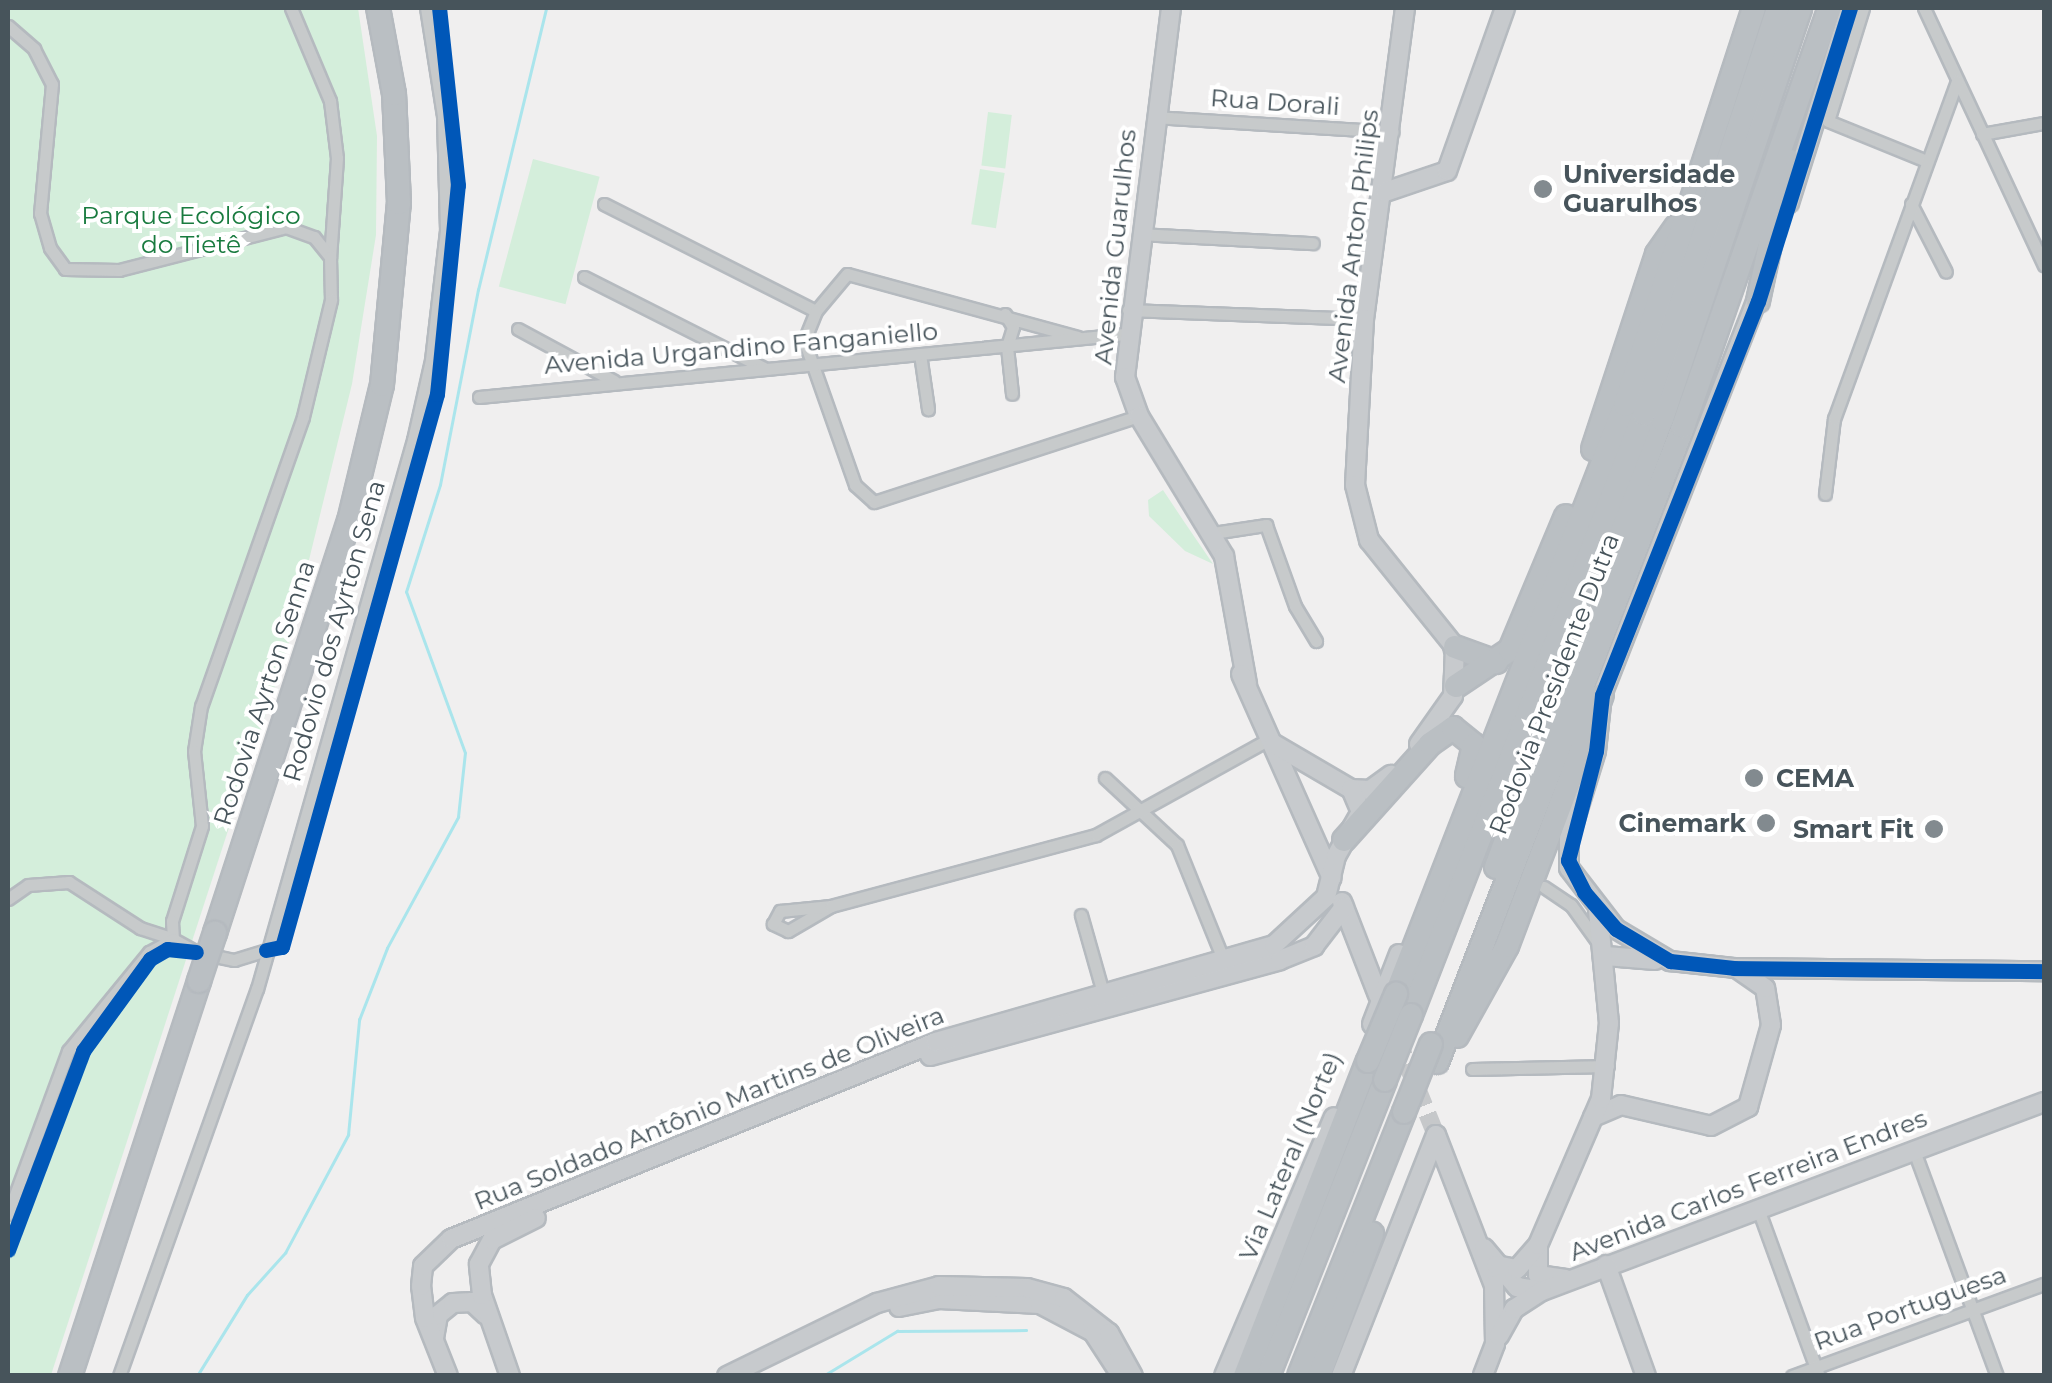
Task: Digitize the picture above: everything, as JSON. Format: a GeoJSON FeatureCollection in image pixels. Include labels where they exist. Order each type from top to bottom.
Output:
{"type":"FeatureCollection","features":[{"type":"Feature","properties":{"kind":"highway","name":"Rodovia Ayrton Senna"},"geometry":{"type":"LineString","coordinates":[[70,1376],[349,521],[382,385],[399,204],[394,94],[378,8]]}},
{"type":"Feature","properties":{"kind":"highway"},"geometry":{"type":"LineString","coordinates":[[1696,182],[1697,144],[1739,8]]}},
{"type":"Feature","properties":{"kind":"highway","name":"Rodovia Presidente Dutra"},"geometry":{"type":"LineString","coordinates":[[1233,1370],[1368,1062],[1392,990],[1625,404],[1754,8]]}},
{"type":"Feature","properties":{"kind":"highway","name":"Rodovia Presidente Dutra"},"geometry":{"type":"LineString","coordinates":[[1268,1376],[1644,414],[1778,8]]}},
{"type":"Feature","properties":{"kind":"highway","name":"Rodovia Presidente Dutra"},"geometry":{"type":"LineString","coordinates":[[1436,1053],[1662,419],[1800,8]]}},
{"type":"Feature","properties":{"kind":"highway","name":"Rodovia Presidente Dutra"},"geometry":{"type":"LineString","coordinates":[[1299,1376],[1436,1053],[1683,427],[1830,8]]}},
{"type":"Feature","properties":{"kind":"highway"},"geometry":{"type":"LineString","coordinates":[[1758,301],[1786,180],[1789,126]]}},
{"type":"Feature","properties":{"kind":"highway"},"geometry":{"type":"LineString","coordinates":[[1456,686],[1496,662],[1514,642],[1587,467],[1658,254],[1689,208]]}},
{"type":"Feature","properties":{"kind":"highway"},"geometry":{"type":"LineString","coordinates":[[1455,647],[1496,662]]}},
{"type":"Feature","properties":{"kind":"highway"},"geometry":{"type":"LineString","coordinates":[[1436,1053],[1466,1024],[1500,962],[1602,695]]}},
{"type":"Feature","properties":{"kind":"highway"},"geometry":{"type":"LineString","coordinates":[[1344,840],[1436,737],[1461,729],[1474,753],[1399,954],[1392,990]]}},
{"type":"Feature","properties":{"kind":"highway","name":"Rodovia Presidente Dutra"},"geometry":{"type":"LineString","coordinates":[[1326,1372],[1408,1120]]}},
{"type":"Feature","properties":{"kind":"highway"},"geometry":{"type":"LineString","coordinates":[[1258,1376],[1342,1187]]}},
{"type":"Feature","properties":{"kind":"street"},"geometry":{"type":"LineString","coordinates":[[173,940],[172,921],[202,826],[194,750],[201,706],[303,417],[331,300],[337,158],[330,101],[292,8]]}},
{"type":"Feature","properties":{"kind":"street","name":"Rodovio dos Ayrton Sena"},"geometry":{"type":"LineString","coordinates":[[119,1376],[266,950],[366,615],[431,360],[446,230],[443,116],[426,8]]}},
{"type":"Feature","properties":{"kind":"street","name":"Avenida Guarulhos"},"geometry":{"type":"LineString","coordinates":[[1170,8],[1128,310],[1124,377],[1138,416],[1213,534],[1231,587],[1247,684],[1358,943],[1392,990]]}},
{"type":"Feature","properties":{"kind":"street","name":"Avenida Anton Philips"},"geometry":{"type":"LineString","coordinates":[[1406,8],[1393,132],[1393,184],[1364,320],[1356,507],[1369,540],[1455,647]]}},
{"type":"Feature","properties":{"kind":"street"},"geometry":{"type":"LineString","coordinates":[[1393,184],[1440,177],[1454,160],[1504,8]]}},
{"type":"Feature","properties":{"kind":"street"},"geometry":{"type":"LineString","coordinates":[[1670,961],[1629,940],[1598,910],[1575,879],[1567,850],[1596,751],[1602,695],[1758,301],[1850,8]]}},
{"type":"Feature","properties":{"kind":"street"},"geometry":{"type":"LineString","coordinates":[[1863,8],[1830,124],[1924,160]]}},
{"type":"Feature","properties":{"kind":"street"},"geometry":{"type":"LineString","coordinates":[[1924,8],[2044,264]]}},
{"type":"Feature","properties":{"kind":"street"},"geometry":{"type":"LineString","coordinates":[[8,26],[34,49],[52,84],[40,213],[50,248],[64,269],[119,270],[286,227],[314,236],[330,257]]}},
{"type":"Feature","properties":{"kind":"street"},"geometry":{"type":"LineString","coordinates":[[1825,494],[1834,419],[1924,160],[1958,80]]}},
{"type":"Feature","properties":{"kind":"street","name":"Rua Dorali"},"geometry":{"type":"LineString","coordinates":[[1155,117],[1393,132]]}},
{"type":"Feature","properties":{"kind":"street"},"geometry":{"type":"LineString","coordinates":[[1982,134],[2044,123]]}},
{"type":"Feature","properties":{"kind":"street"},"geometry":{"type":"LineString","coordinates":[[604,204],[816,311]]}},
{"type":"Feature","properties":{"kind":"street"},"geometry":{"type":"LineString","coordinates":[[1911,204],[1946,272]]}},
{"type":"Feature","properties":{"kind":"street"},"geometry":{"type":"LineString","coordinates":[[1140,234],[1312,243]]}},
{"type":"Feature","properties":{"kind":"street"},"geometry":{"type":"LineString","coordinates":[[1078,336],[860,274],[840,277],[816,311],[804,340],[855,485],[874,502],[1138,416]]}},
{"type":"Feature","properties":{"kind":"street"},"geometry":{"type":"LineString","coordinates":[[584,277],[764,368]]}},
{"type":"Feature","properties":{"kind":"street"},"geometry":{"type":"LineString","coordinates":[[1128,310],[1364,320]]}},
{"type":"Feature","properties":{"kind":"street"},"geometry":{"type":"LineString","coordinates":[[1005,314],[1013,327],[1007,346],[1012,394]]}},
{"type":"Feature","properties":{"kind":"street"},"geometry":{"type":"LineString","coordinates":[[518,329],[614,381]]}},
{"type":"Feature","properties":{"kind":"street","name":"Avenida Urgandino Fanganiello"},"geometry":{"type":"LineString","coordinates":[[479,397],[1126,334]]}},
{"type":"Feature","properties":{"kind":"street"},"geometry":{"type":"LineString","coordinates":[[920,354],[928,409]]}},
{"type":"Feature","properties":{"kind":"street"},"geometry":{"type":"LineString","coordinates":[[1213,534],[1266,524],[1296,606],[1316,641]]}},
{"type":"Feature","properties":{"kind":"street"},"geometry":{"type":"LineString","coordinates":[[831,906],[1073,843],[1272,741],[1321,776],[1351,790],[1370,790],[1387,779],[1442,718],[1456,686],[1455,647]]}},
{"type":"Feature","properties":{"kind":"street"},"geometry":{"type":"LineString","coordinates":[[1296,800],[1301,786],[1321,776]]}},
{"type":"Feature","properties":{"kind":"street"},"geometry":{"type":"LineString","coordinates":[[1105,778],[1177,845],[1223,958]]}},
{"type":"Feature","properties":{"kind":"street"},"geometry":{"type":"LineString","coordinates":[[1331,875],[1344,840],[1361,812],[1351,790]]}},
{"type":"Feature","properties":{"kind":"street","name":"Rua Soldado Antônio Martins de Oliveira"},"geometry":{"type":"LineString","coordinates":[[448,1376],[421,1301],[423,1266],[451,1239],[880,1062],[1103,993],[1159,986],[1223,958],[1277,953],[1323,902],[1331,875]]}},
{"type":"Feature","properties":{"kind":"street"},"geometry":{"type":"LineString","coordinates":[[8,899],[28,885],[69,882],[140,928],[173,940],[234,960],[266,950]]}},
{"type":"Feature","properties":{"kind":"street"},"geometry":{"type":"LineString","coordinates":[[1544,887],[1579,914],[1606,956]]}},
{"type":"Feature","properties":{"kind":"street"},"geometry":{"type":"LineString","coordinates":[[1314,946],[1344,907]]}},
{"type":"Feature","properties":{"kind":"street"},"geometry":{"type":"LineString","coordinates":[[1496,1265],[1518,1269],[1538,1246],[1607,1072],[1606,956],[1598,910]]}},
{"type":"Feature","properties":{"kind":"street"},"geometry":{"type":"LineString","coordinates":[[1081,915],[1103,993]]}},
{"type":"Feature","properties":{"kind":"street"},"geometry":{"type":"LineString","coordinates":[[8,1214],[68,1052],[150,952],[173,940]]}},
{"type":"Feature","properties":{"kind":"street"},"geometry":{"type":"LineString","coordinates":[[1314,946],[1358,943]]}},
{"type":"Feature","properties":{"kind":"street","name":"Rua Soldado Antônio Martins de Oliveira"},"geometry":{"type":"LineString","coordinates":[[510,1376],[490,1319],[479,1264],[503,1232],[896,1068],[1159,986],[1314,946]]}},
{"type":"Feature","properties":{"kind":"street","name":"Via Lateral (Norte)"},"geometry":{"type":"LineString","coordinates":[[1233,1370],[1399,954]]}},
{"type":"Feature","properties":{"kind":"street"},"geometry":{"type":"LineString","coordinates":[[1606,956],[1734,968],[2044,971]]}},
{"type":"Feature","properties":{"kind":"street"},"geometry":{"type":"LineString","coordinates":[[1592,1117],[1621,1104],[1696,1126],[1734,1118],[1757,1092],[1780,966]]}},
{"type":"Feature","properties":{"kind":"street"},"geometry":{"type":"LineString","coordinates":[[1734,968],[1764,988],[1771,1025]]}},
{"type":"Feature","properties":{"kind":"street"},"geometry":{"type":"LineString","coordinates":[[1472,1070],[1607,1072]]}},
{"type":"Feature","properties":{"kind":"street"},"geometry":{"type":"LineString","coordinates":[[1607,1072],[1621,1104]]}},
{"type":"Feature","properties":{"kind":"street","name":"Avenida Carlos Ferreira Endres"},"geometry":{"type":"LineString","coordinates":[[1542,1291],[1757,1206],[2044,1102]]}},
{"type":"Feature","properties":{"kind":"street"},"geometry":{"type":"LineString","coordinates":[[1326,1372],[1436,1136],[1484,1248],[1497,1302],[1496,1344]]}},
{"type":"Feature","properties":{"kind":"street"},"geometry":{"type":"LineString","coordinates":[[1913,1148],[1997,1376]]}},
{"type":"Feature","properties":{"kind":"street"},"geometry":{"type":"LineString","coordinates":[[1757,1206],[1817,1371]]}},
{"type":"Feature","properties":{"kind":"street"},"geometry":{"type":"LineString","coordinates":[[1538,1246],[1538,1274],[1570,1280]]}},
{"type":"Feature","properties":{"kind":"street"},"geometry":{"type":"LineString","coordinates":[[1484,1248],[1522,1290],[1542,1291]]}},
{"type":"Feature","properties":{"kind":"street"},"geometry":{"type":"LineString","coordinates":[[1606,1264],[1646,1376]]}},
{"type":"Feature","properties":{"kind":"street","name":"Rua Portuguesa"},"geometry":{"type":"LineString","coordinates":[[1792,1376],[1817,1371],[2044,1284]]}},
{"type":"Feature","properties":{"kind":"street"},"geometry":{"type":"LineString","coordinates":[[727,1376],[877,1303],[939,1286],[1027,1288],[1064,1298],[1110,1334],[1133,1376]]}},
{"type":"Feature","properties":{"kind":"street"},"geometry":{"type":"LineString","coordinates":[[1483,1376],[1514,1309],[1542,1291]]}},
{"type":"Feature","properties":{"kind":"street"},"geometry":{"type":"LineString","coordinates":[[754,1376],[886,1312],[940,1299],[1024,1301],[1058,1310],[1098,1337],[1121,1376]]}},
{"type":"Feature","properties":{"kind":"street"},"geometry":{"type":"LineString","coordinates":[[434,1338],[438,1316],[453,1303],[472,1302],[490,1319]]}},
{"type":"Feature","properties":{"kind":"green space","name":"Parque Ecológico do Tietê"},"geometry":{"type":"Polygon","coordinates":[[[8,8],[358,8],[377,136],[376,235],[352,384],[288,646],[51,1375],[8,1376],[8,8]]]}},
{"type":"Feature","properties":{"kind":"green space"},"geometry":{"type":"Polygon","coordinates":[[[988,112],[1012,115],[1005,169],[981,166],[988,112]]]}},
{"type":"Feature","properties":{"kind":"green space"},"geometry":{"type":"Polygon","coordinates":[[[533,159],[600,177],[565,304],[499,287],[533,159]]]}},
{"type":"Feature","properties":{"kind":"green space"},"geometry":{"type":"Polygon","coordinates":[[[980,169],[1005,173],[996,228],[971,224],[980,169]]]}},
{"type":"Feature","properties":{"kind":"green space"},"geometry":{"type":"Polygon","coordinates":[[[1163,490],[1213,564],[1185,551],[1149,516],[1148,500],[1163,490]]]}},
{"type":"Feature","properties":{"kind":"waterway"},"geometry":{"type":"LineString","coordinates":[[197,1376],[247,1295],[285,1253],[348,1135],[359,1020],[387,948],[458,817],[465,753],[406,592],[440,485],[478,290],[546,8]]}},
{"type":"Feature","properties":{"kind":"waterway"},"geometry":{"type":"LineString","coordinates":[[823,1376],[897,1331],[1026,1330]]}},
{"type":"Feature","properties":{"kind":"tunnel"},"geometry":{"type":"LineString","coordinates":[[1397,1039],[1436,1135]]}},
{"type":"Feature","properties":{"kind":"cycle path"},"geometry":{"type":"LineString","coordinates":[[266,950],[282,947],[437,394],[458,185],[439,8]]}},
{"type":"Feature","properties":{"kind":"cycle path"},"geometry":{"type":"LineString","coordinates":[[1850,8],[1758,301],[1602,695],[1596,751],[1568,860],[1584,892],[1616,929],[1670,961],[1734,968],[2044,971]]}},
{"type":"Feature","properties":{"kind":"cycle path"},"geometry":{"type":"LineString","coordinates":[[8,1250],[83,1051],[150,959],[167,949],[196,952]]}},
{"type":"Feature","properties":{"kind":"place","name":"Universidade Guarulhos"},"geometry":{"type":"Point","coordinates":[1543,189]}},
{"type":"Feature","properties":{"kind":"place","name":"CEMA"},"geometry":{"type":"Point","coordinates":[1754,778]}},
{"type":"Feature","properties":{"kind":"place","name":"Cinemark"},"geometry":{"type":"Point","coordinates":[1766,823]}},
{"type":"Feature","properties":{"kind":"place","name":"Smart Fit"},"geometry":{"type":"Point","coordinates":[1934,829]}}]}
